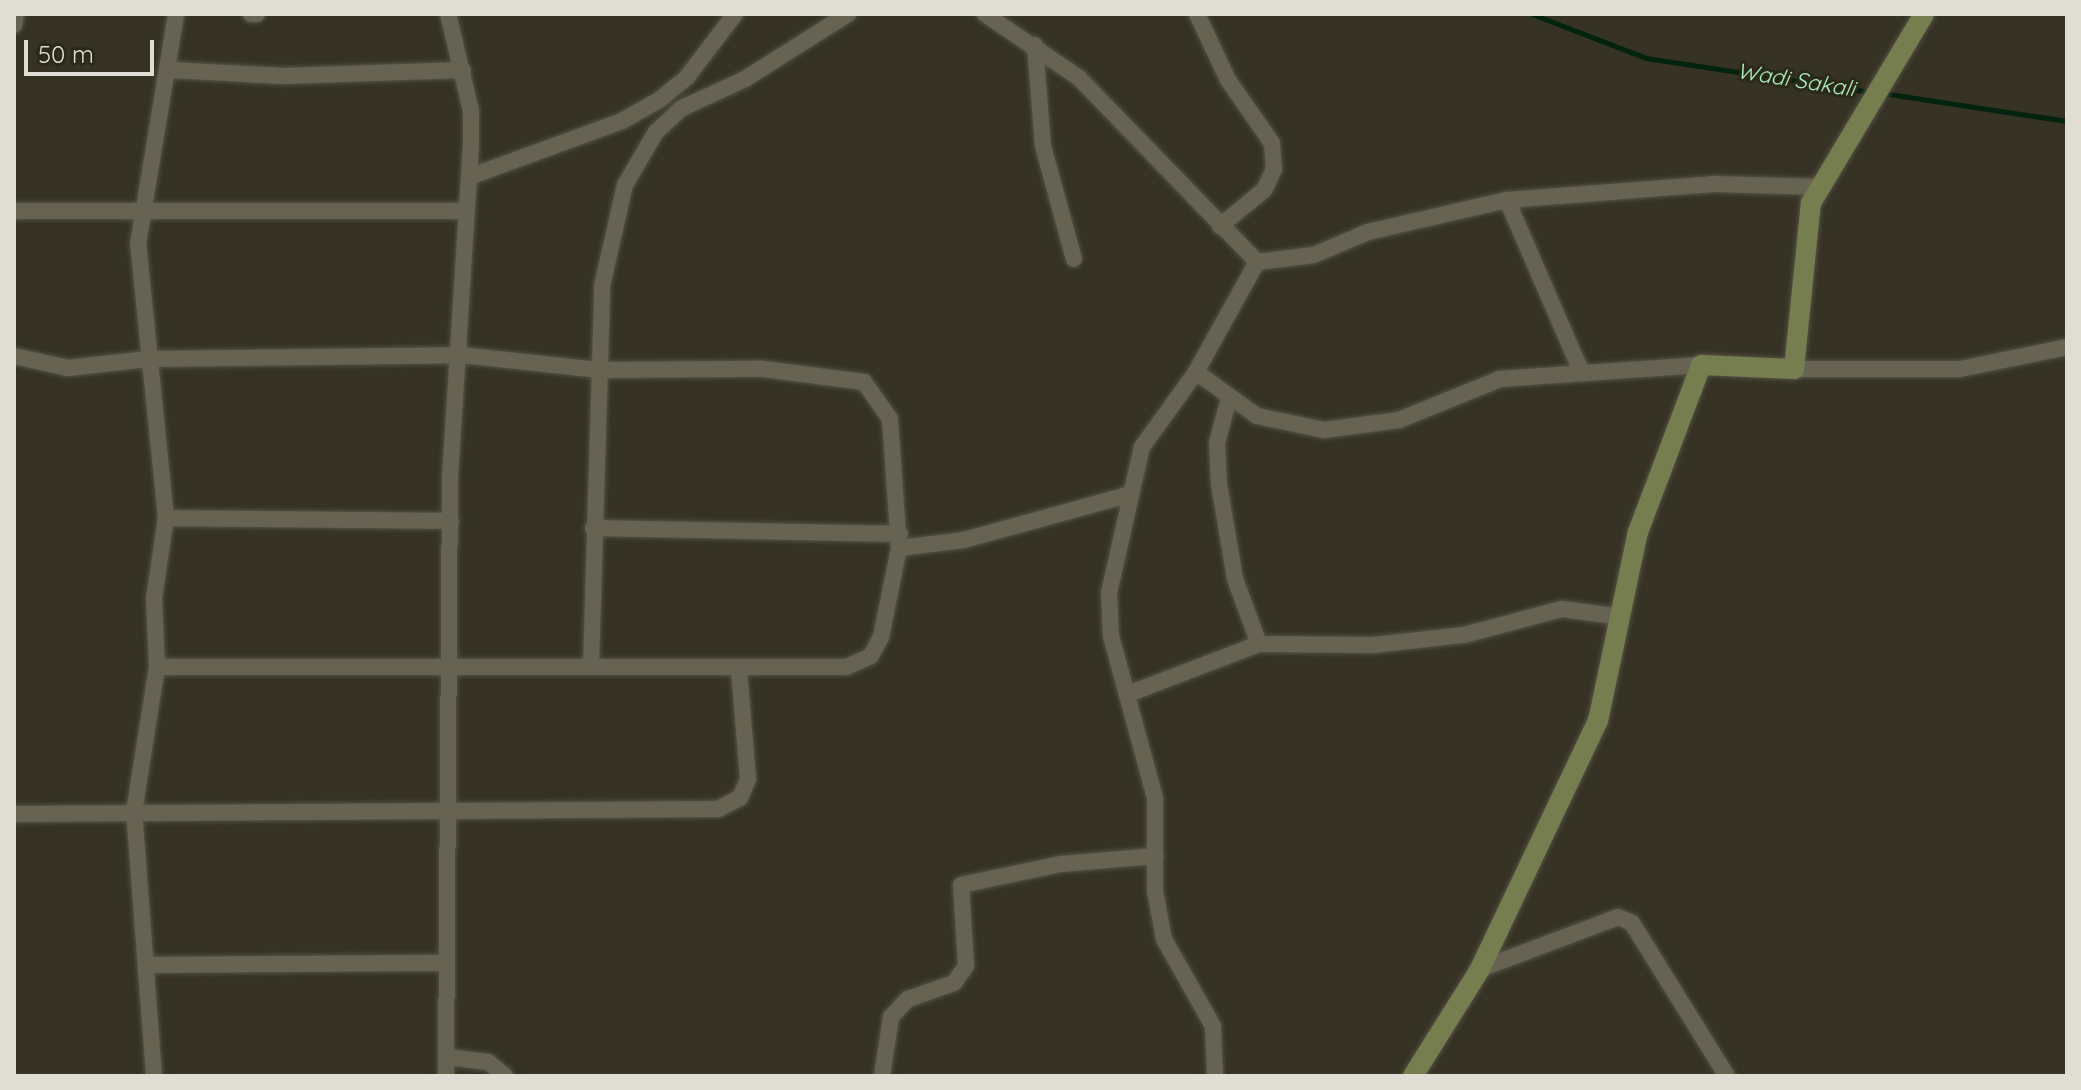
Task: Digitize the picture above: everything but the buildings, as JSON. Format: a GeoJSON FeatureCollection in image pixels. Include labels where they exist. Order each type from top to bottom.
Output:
{"type":"FeatureCollection","features":[{"type":"Feature","properties":{"kind":"street"},"geometry":{"type":"LineString","coordinates":[[14,25],[16,14]]}},
{"type":"Feature","properties":{"kind":"street"},"geometry":{"type":"LineString","coordinates":[[154,1076],[150,965],[138,917],[134,812],[157,667],[154,598],[166,518],[147,359],[140,214],[170,70],[176,14]]}},
{"type":"Feature","properties":{"kind":"street"},"geometry":{"type":"LineString","coordinates":[[251,14],[257,14]]}},
{"type":"Feature","properties":{"kind":"street"},"geometry":{"type":"LineString","coordinates":[[446,1076],[454,668],[451,521],[461,355],[462,211],[469,177],[471,111],[448,14]]}},
{"type":"Feature","properties":{"kind":"street"},"geometry":{"type":"LineString","coordinates":[[469,177],[622,121],[659,100],[687,77],[735,14]]}},
{"type":"Feature","properties":{"kind":"street"},"geometry":{"type":"LineString","coordinates":[[591,667],[593,528],[610,225],[656,132],[682,108],[745,79],[848,14]]}},
{"type":"Feature","properties":{"kind":"street"},"geometry":{"type":"LineString","coordinates":[[985,14],[1035,45],[1154,148],[1220,226],[1257,262]]}},
{"type":"Feature","properties":{"kind":"street"},"geometry":{"type":"LineString","coordinates":[[1197,14],[1228,80],[1272,143],[1274,169],[1264,190],[1220,226]]}},
{"type":"Feature","properties":{"kind":"street"},"geometry":{"type":"LineString","coordinates":[[1794,369],[1805,235],[1821,187],[1924,14]]}},
{"type":"Feature","properties":{"kind":"street"},"geometry":{"type":"LineString","coordinates":[[1035,45],[1043,146],[1074,259]]}},
{"type":"Feature","properties":{"kind":"street"},"geometry":{"type":"LineString","coordinates":[[170,70],[300,76],[463,70]]}},
{"type":"Feature","properties":{"kind":"street"},"geometry":{"type":"LineString","coordinates":[[659,100],[682,108]]}},
{"type":"Feature","properties":{"kind":"street"},"geometry":{"type":"LineString","coordinates":[[1257,262],[1314,255],[1368,232],[1507,200],[1698,184],[1821,187]]}},
{"type":"Feature","properties":{"kind":"street"},"geometry":{"type":"LineString","coordinates":[[1507,200],[1580,369]]}},
{"type":"Feature","properties":{"kind":"street"},"geometry":{"type":"LineString","coordinates":[[14,211],[140,214],[462,211]]}},
{"type":"Feature","properties":{"kind":"street"},"geometry":{"type":"LineString","coordinates":[[1215,1076],[1213,1026],[1164,939],[1156,856],[1155,798],[1111,636],[1109,593],[1142,447],[1196,372],[1257,262]]}},
{"type":"Feature","properties":{"kind":"street"},"geometry":{"type":"LineString","coordinates":[[1196,372],[1229,398],[1295,426],[1368,428],[1500,379],[1580,369],[1701,365],[1794,369],[1960,369],[2067,347]]}},
{"type":"Feature","properties":{"kind":"street"},"geometry":{"type":"LineString","coordinates":[[14,356],[68,368],[147,359],[461,355],[600,370],[763,369],[864,382],[890,419],[900,541],[871,656],[846,667],[739,670],[157,667]]}},
{"type":"Feature","properties":{"kind":"street"},"geometry":{"type":"LineString","coordinates":[[1413,1076],[1480,969],[1598,721],[1638,532],[1701,365]]}},
{"type":"Feature","properties":{"kind":"street"},"geometry":{"type":"LineString","coordinates":[[1229,398],[1217,443],[1219,484],[1235,579],[1259,644]]}},
{"type":"Feature","properties":{"kind":"street"},"geometry":{"type":"LineString","coordinates":[[593,528],[900,541],[964,540],[1131,494]]}},
{"type":"Feature","properties":{"kind":"street"},"geometry":{"type":"LineString","coordinates":[[166,518],[451,521]]}},
{"type":"Feature","properties":{"kind":"street"},"geometry":{"type":"LineString","coordinates":[[1128,694],[1259,644],[1404,642],[1562,609],[1621,617]]}},
{"type":"Feature","properties":{"kind":"street"},"geometry":{"type":"LineString","coordinates":[[14,814],[729,804],[748,779],[739,670]]}},
{"type":"Feature","properties":{"kind":"street"},"geometry":{"type":"LineString","coordinates":[[882,1076],[891,1017],[908,999],[954,983],[966,966],[961,885],[1061,864],[1156,856]]}},
{"type":"Feature","properties":{"kind":"street"},"geometry":{"type":"LineString","coordinates":[[1480,969],[1618,917],[1632,923],[1727,1076]]}},
{"type":"Feature","properties":{"kind":"street"},"geometry":{"type":"LineString","coordinates":[[150,965],[447,963]]}},
{"type":"Feature","properties":{"kind":"street"},"geometry":{"type":"LineString","coordinates":[[447,1057],[488,1062],[505,1076]]}},
{"type":"Feature","properties":{"kind":"waterway","name":"Wadi Sakali"},"geometry":{"type":"LineString","coordinates":[[1532,14],[1646,58],[1872,92]]}},
{"type":"Feature","properties":{"kind":"waterway","name":"Wadi Sakali"},"geometry":{"type":"LineString","coordinates":[[1882,93],[2067,121]]}}]}
